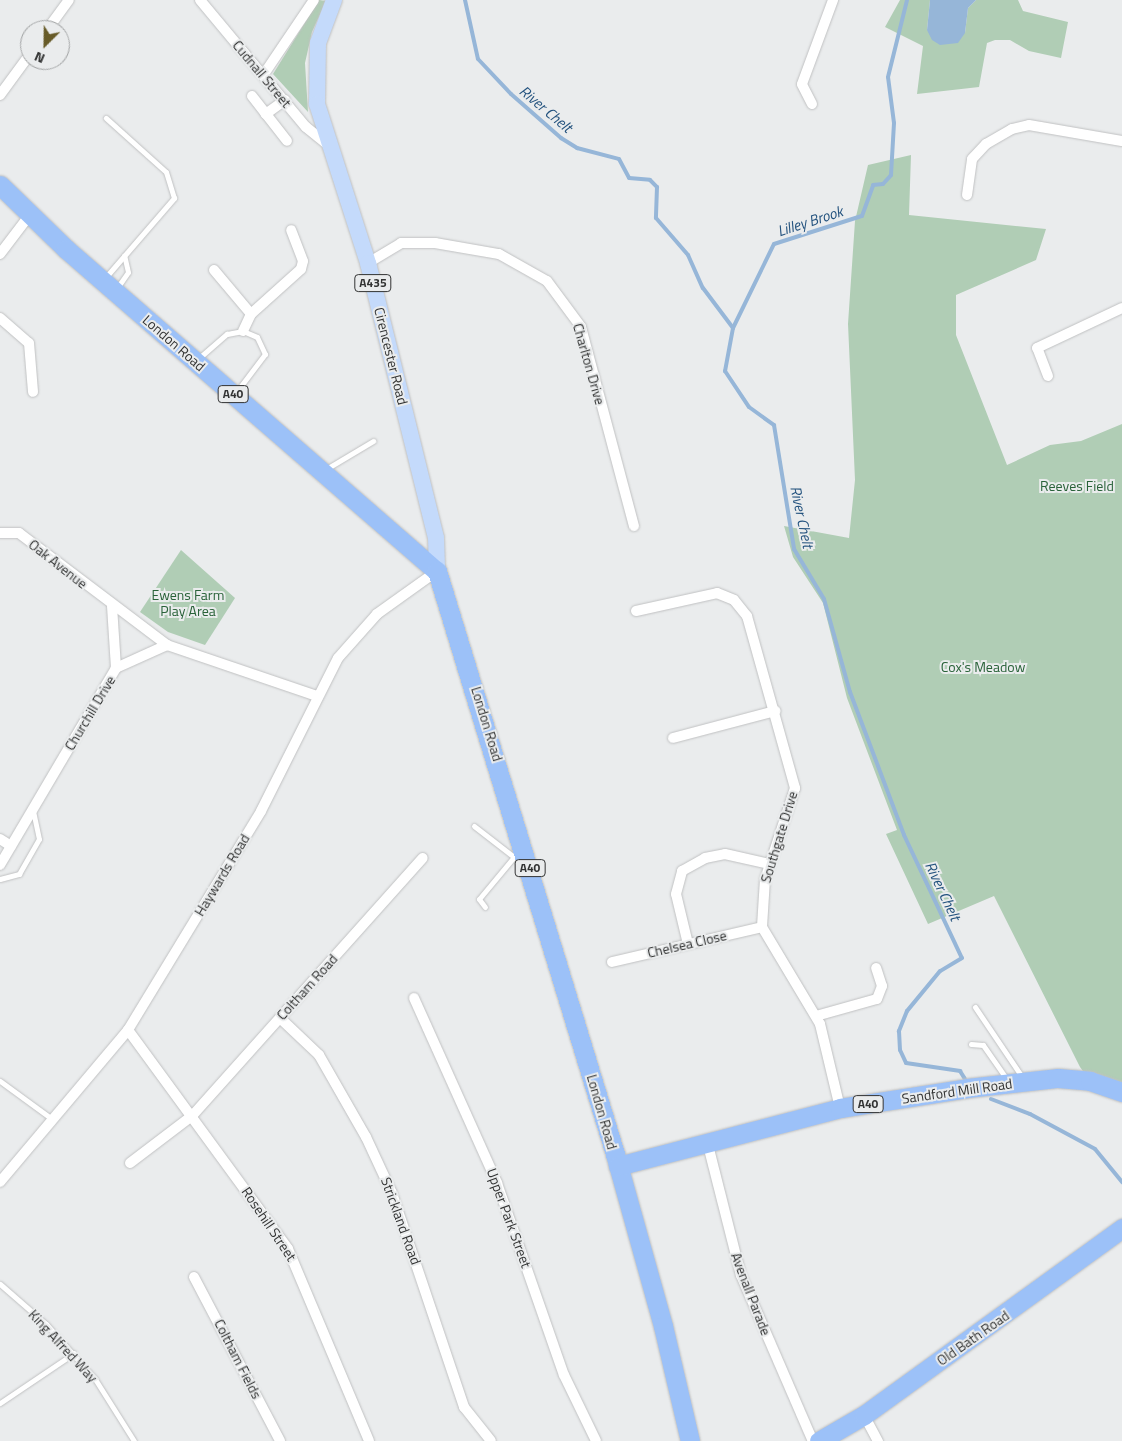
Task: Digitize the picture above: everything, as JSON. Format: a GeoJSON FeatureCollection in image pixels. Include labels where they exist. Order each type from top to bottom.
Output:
{"type":"FeatureCollection","features":[{"type":"Feature","properties":{"kind":"highway","name":"London Road"},"geometry":{"type":"LineString","coordinates":[[0,184],[29,216],[438,571],[519,852],[618,1166],[663,1326],[690,1441]]}},
{"type":"Feature","properties":{"kind":"highway","name":"Sandford Mill Road"},"geometry":{"type":"LineString","coordinates":[[618,1166],[707,1141],[840,1108],[1017,1082],[1073,1079],[1122,1092]]}},
{"type":"Feature","properties":{"kind":"highway","name":"Old Bath Road"},"geometry":{"type":"LineString","coordinates":[[819,1441],[864,1415],[1122,1228]]}},
{"type":"Feature","properties":{"kind":"main road","name":"Cirencester Road"},"geometry":{"type":"LineString","coordinates":[[334,0],[318,44],[314,74],[327,144],[368,264],[436,538],[438,571]]}},
{"type":"Feature","properties":{"kind":"street"},"geometry":{"type":"LineString","coordinates":[[54,20],[69,0]]}},
{"type":"Feature","properties":{"kind":"street","name":"Cudnall Street"},"geometry":{"type":"LineString","coordinates":[[200,0],[285,100],[327,144]]}},
{"type":"Feature","properties":{"kind":"street"},"geometry":{"type":"LineString","coordinates":[[264,74],[314,0]]}},
{"type":"Feature","properties":{"kind":"street"},"geometry":{"type":"LineString","coordinates":[[812,104],[802,84],[833,0]]}},
{"type":"Feature","properties":{"kind":"street"},"geometry":{"type":"LineString","coordinates":[[0,95],[20,68]]}},
{"type":"Feature","properties":{"kind":"street"},"geometry":{"type":"LineString","coordinates":[[252,96],[287,141]]}},
{"type":"Feature","properties":{"kind":"street"},"geometry":{"type":"LineString","coordinates":[[266,114],[285,100]]}},
{"type":"Feature","properties":{"kind":"street"},"geometry":{"type":"LineString","coordinates":[[967,195],[972,159],[990,140],[1012,129],[1037,126],[1122,142]]}},
{"type":"Feature","properties":{"kind":"street"},"geometry":{"type":"LineString","coordinates":[[0,254],[29,216]]}},
{"type":"Feature","properties":{"kind":"street"},"geometry":{"type":"LineString","coordinates":[[243,331],[251,314],[291,280],[303,261],[291,230]]}},
{"type":"Feature","properties":{"kind":"street","name":"Charlton Drive"},"geometry":{"type":"LineString","coordinates":[[368,264],[401,243],[435,243],[499,254],[524,265],[552,286],[580,326],[634,526]]}},
{"type":"Feature","properties":{"kind":"street"},"geometry":{"type":"LineString","coordinates":[[214,270],[251,314]]}},
{"type":"Feature","properties":{"kind":"street"},"geometry":{"type":"LineString","coordinates":[[1048,376],[1037,348],[1122,308]]}},
{"type":"Feature","properties":{"kind":"street"},"geometry":{"type":"LineString","coordinates":[[0,318],[29,343],[33,392]]}},
{"type":"Feature","properties":{"kind":"street","name":"Oak Avenue"},"geometry":{"type":"LineString","coordinates":[[0,533],[19,532],[112,606],[167,645]]}},
{"type":"Feature","properties":{"kind":"street","name":"Haywards Road"},"geometry":{"type":"LineString","coordinates":[[0,1182],[128,1030],[261,811],[317,696],[357,634],[403,592],[438,571]]}},
{"type":"Feature","properties":{"kind":"street","name":"Southgate Drive"},"geometry":{"type":"LineString","coordinates":[[636,611],[710,594],[734,600],[747,616],[795,788],[769,864],[762,894],[762,927]]}},
{"type":"Feature","properties":{"kind":"street"},"geometry":{"type":"LineString","coordinates":[[112,606],[116,668]]}},
{"type":"Feature","properties":{"kind":"street"},"geometry":{"type":"LineString","coordinates":[[167,645],[317,696]]}},
{"type":"Feature","properties":{"kind":"street","name":"Churchill Drive"},"geometry":{"type":"LineString","coordinates":[[0,865],[116,668],[167,645]]}},
{"type":"Feature","properties":{"kind":"street"},"geometry":{"type":"LineString","coordinates":[[673,738],[775,711]]}},
{"type":"Feature","properties":{"kind":"street"},"geometry":{"type":"LineString","coordinates":[[0,839],[11,846]]}},
{"type":"Feature","properties":{"kind":"street"},"geometry":{"type":"LineString","coordinates":[[688,944],[676,894],[682,871],[699,860],[725,854],[769,864]]}},
{"type":"Feature","properties":{"kind":"street","name":"Coltham Road"},"geometry":{"type":"LineString","coordinates":[[130,1163],[192,1116],[423,858]]}},
{"type":"Feature","properties":{"kind":"street"},"geometry":{"type":"LineString","coordinates":[[762,927],[816,1016],[840,1108]]}},
{"type":"Feature","properties":{"kind":"street","name":"Chelsea Close"},"geometry":{"type":"LineString","coordinates":[[612,962],[762,927]]}},
{"type":"Feature","properties":{"kind":"street"},"geometry":{"type":"LineString","coordinates":[[816,1016],[877,999],[882,986],[876,968]]}},
{"type":"Feature","properties":{"kind":"street","name":"Upper Park Street"},"geometry":{"type":"LineString","coordinates":[[414,998],[497,1183],[564,1375],[596,1441]]}},
{"type":"Feature","properties":{"kind":"street","name":"Strickland Road"},"geometry":{"type":"LineString","coordinates":[[280,1018],[319,1055],[366,1137],[392,1193],[464,1408],[491,1441]]}},
{"type":"Feature","properties":{"kind":"street","name":"Rosehill Street"},"geometry":{"type":"LineString","coordinates":[[128,1030],[288,1249],[369,1441]]}},
{"type":"Feature","properties":{"kind":"street","name":"Avenall Parade"},"geometry":{"type":"LineString","coordinates":[[707,1141],[741,1275],[813,1441]]}},
{"type":"Feature","properties":{"kind":"street","name":"Coltham Fields"},"geometry":{"type":"LineString","coordinates":[[194,1277],[280,1441]]}},
{"type":"Feature","properties":{"kind":"street"},"geometry":{"type":"LineString","coordinates":[[864,1415],[878,1441]]}},
{"type":"Feature","properties":{"kind":"lane"},"geometry":{"type":"LineString","coordinates":[[106,118],[166,172],[174,198],[124,255],[109,286]]}},
{"type":"Feature","properties":{"kind":"lane"},"geometry":{"type":"LineString","coordinates":[[109,286],[128,272],[124,255]]}},
{"type":"Feature","properties":{"kind":"lane"},"geometry":{"type":"LineString","coordinates":[[195,362],[227,334],[243,331],[257,337],[265,354],[234,395]]}},
{"type":"Feature","properties":{"kind":"lane"},"geometry":{"type":"LineString","coordinates":[[322,472],[373,441]]}},
{"type":"Feature","properties":{"kind":"lane"},"geometry":{"type":"LineString","coordinates":[[0,879],[19,874],[39,839],[33,809]]}},
{"type":"Feature","properties":{"kind":"lane"},"geometry":{"type":"LineString","coordinates":[[474,826],[519,852],[479,899],[486,907]]}},
{"type":"Feature","properties":{"kind":"lane"},"geometry":{"type":"LineString","coordinates":[[974,1007],[1017,1082]]}},
{"type":"Feature","properties":{"kind":"lane"},"geometry":{"type":"LineString","coordinates":[[971,1044],[983,1045],[1017,1082]]}},
{"type":"Feature","properties":{"kind":"lane"},"geometry":{"type":"LineString","coordinates":[[0,1080],[52,1119]]}},
{"type":"Feature","properties":{"kind":"lane","name":"King Alfred Way"},"geometry":{"type":"LineString","coordinates":[[0,1284],[74,1354],[114,1406],[134,1441]]}},
{"type":"Feature","properties":{"kind":"lane"},"geometry":{"type":"LineString","coordinates":[[0,1402],[74,1354]]}},
{"type":"Feature","properties":{"kind":"green space"},"geometry":{"type":"Polygon","coordinates":[[[319,0],[326,1],[312,32],[305,63],[308,112],[273,74],[319,0]]]}},
{"type":"Feature","properties":{"kind":"green space"},"geometry":{"type":"Polygon","coordinates":[[[900,0],[930,0],[927,30],[965,33],[968,8],[976,0],[1018,0],[1023,11],[1068,22],[1061,58],[1029,51],[1010,40],[995,40],[987,43],[979,87],[917,94],[923,46],[885,27],[900,0]]]}},
{"type":"Feature","properties":{"kind":"green space","name":"Cox's Meadow"},"geometry":{"type":"Polygon","coordinates":[[[911,155],[909,215],[1046,229],[1036,260],[956,295],[956,335],[1007,465],[1050,445],[1081,441],[1122,424],[1122,1092],[1090,1081],[1080,1067],[994,896],[928,924],[886,834],[897,830],[847,698],[823,603],[793,557],[784,526],[849,538],[855,480],[848,324],[855,221],[868,165],[911,155]]]}},
{"type":"Feature","properties":{"kind":"green space","name":"Ewens Farm Play Area"},"geometry":{"type":"Polygon","coordinates":[[[181,550],[235,598],[205,645],[168,632],[140,612],[181,550]]]}},
{"type":"Feature","properties":{"kind":"water"},"geometry":{"type":"Polygon","coordinates":[[[930,0],[976,0],[968,8],[965,33],[958,43],[940,45],[932,40],[927,30],[930,0]]]}},
{"type":"Feature","properties":{"kind":"waterway","name":"River Chelt"},"geometry":{"type":"LineString","coordinates":[[465,0],[478,59],[511,94],[561,138],[577,148],[619,159],[629,178],[650,180],[657,187],[656,218],[688,255],[703,288],[733,328],[725,371],[749,407],[774,425],[794,549],[824,599],[850,692],[904,835],[962,958],[940,971],[907,1011],[899,1031],[900,1050],[906,1063],[960,1071],[965,1079]]}},
{"type":"Feature","properties":{"kind":"waterway","name":"Lilley Brook"},"geometry":{"type":"LineString","coordinates":[[733,328],[774,244],[862,216],[873,185],[883,184],[891,175],[894,123],[888,77],[907,0]]}},
{"type":"Feature","properties":{"kind":"waterway","name":"River Chelt"},"geometry":{"type":"LineString","coordinates":[[991,1099],[1030,1114],[1095,1149],[1122,1182]]}},
{"type":"Feature","properties":{"kind":"park label","name":"Reeves Field"},"geometry":{"type":"Point","coordinates":[1077,486]}}]}
